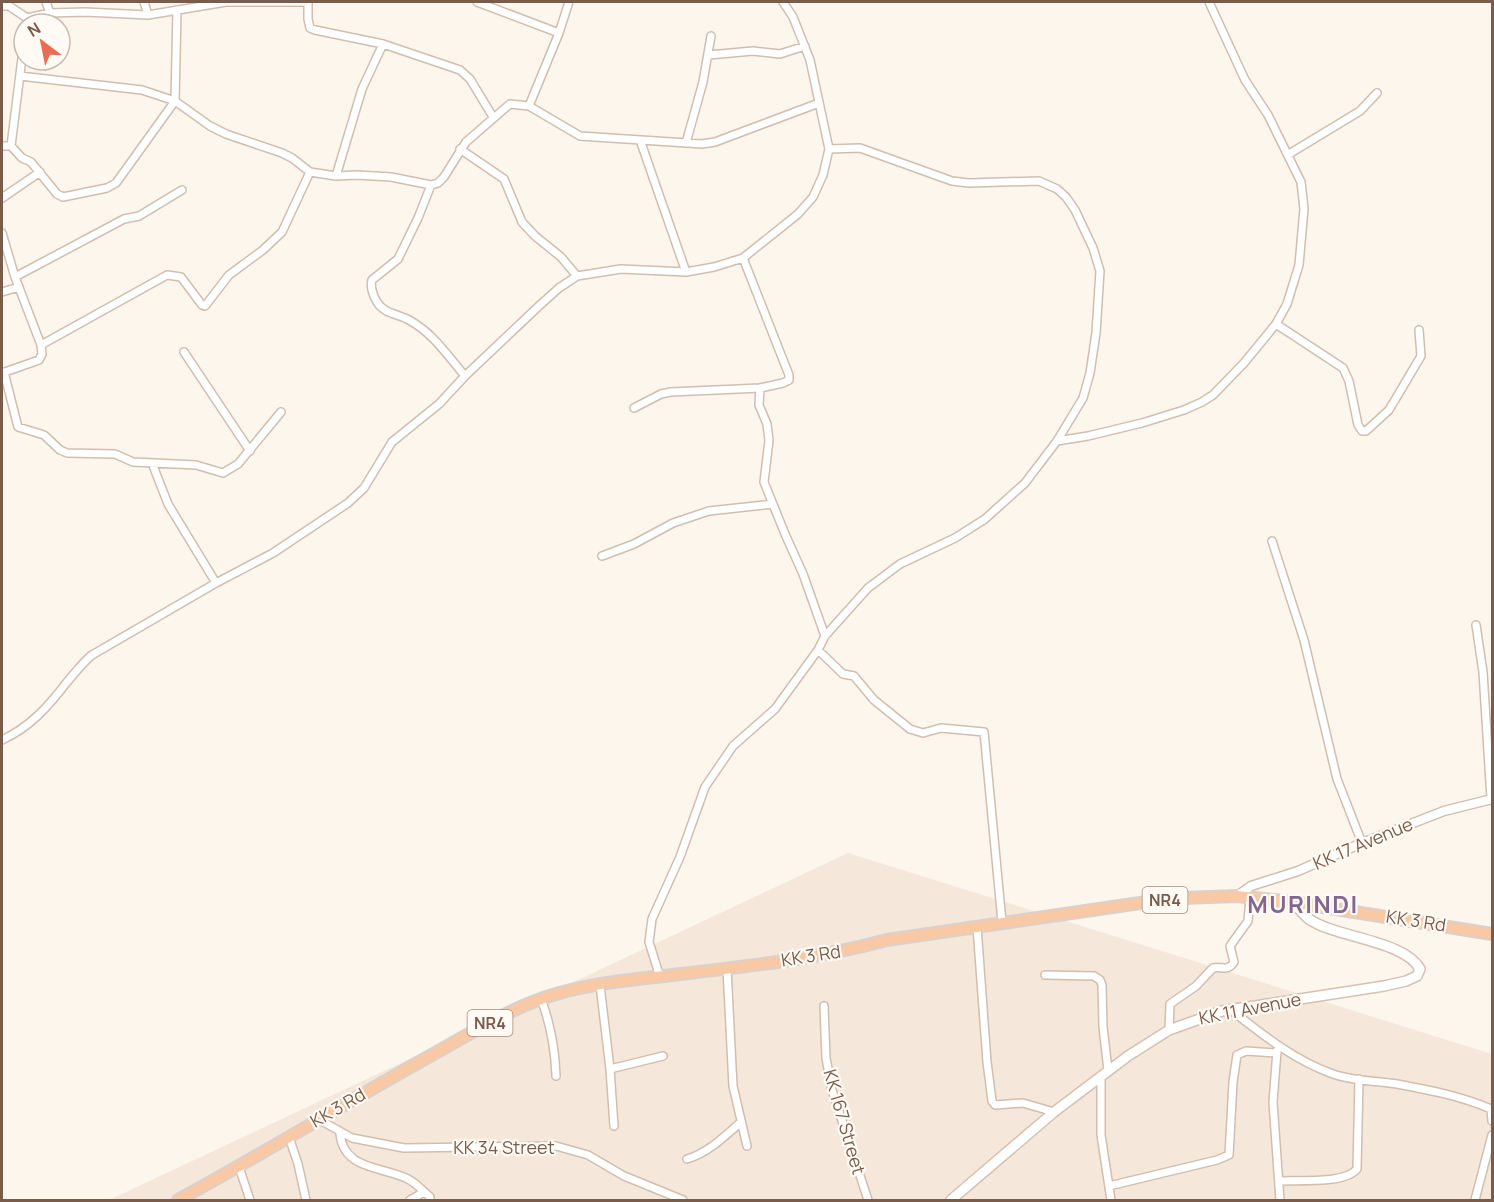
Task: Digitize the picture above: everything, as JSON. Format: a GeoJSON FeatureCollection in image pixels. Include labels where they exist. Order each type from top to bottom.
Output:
{"type":"FeatureCollection","features":[{"type":"Feature","properties":{"kind":"highway","name":"KK 3 Rd"},"geometry":{"type":"LineString","coordinates":[[178,1200],[473,1032],[541,999],[600,985],[840,952],[887,940],[1002,922],[1183,898],[1237,896],[1292,902],[1492,934]]}},
{"type":"Feature","properties":{"kind":"main road","name":"KK 11 Avenue"},"geometry":{"type":"LineString","coordinates":[[951,1200],[1054,1112],[1105,1073],[1169,1030],[1231,1010],[1384,986],[1417,976],[1420,969],[1409,956],[1323,926],[1308,919],[1292,902]]}},
{"type":"Feature","properties":{"kind":"street"},"geometry":{"type":"LineString","coordinates":[[144,2],[148,15]]}},
{"type":"Feature","properties":{"kind":"street"},"geometry":{"type":"LineString","coordinates":[[72,12],[148,15],[226,2],[308,2],[310,28],[383,44],[460,70],[470,79],[493,117]]}},
{"type":"Feature","properties":{"kind":"street"},"geometry":{"type":"LineString","coordinates":[[479,2],[559,33]]}},
{"type":"Feature","properties":{"kind":"street"},"geometry":{"type":"LineString","coordinates":[[529,106],[559,33],[568,2]]}},
{"type":"Feature","properties":{"kind":"street"},"geometry":{"type":"LineString","coordinates":[[2,740],[16,734],[42,713],[92,655],[216,583],[273,553],[348,503],[364,488],[392,442],[439,404],[540,305],[577,276],[621,269],[686,272],[714,267],[743,258],[798,214],[813,197],[823,175],[829,148],[810,60],[793,17],[783,2]]}},
{"type":"Feature","properties":{"kind":"street"},"geometry":{"type":"LineString","coordinates":[[1057,441],[1142,423],[1202,402],[1213,395],[1244,363],[1276,324],[1287,304],[1299,265],[1304,209],[1301,182],[1268,115],[1245,80],[1209,2]]}},
{"type":"Feature","properties":{"kind":"street"},"geometry":{"type":"LineString","coordinates":[[2,6],[9,6],[16,12]]}},
{"type":"Feature","properties":{"kind":"street"},"geometry":{"type":"LineString","coordinates":[[2,146],[11,146],[22,158],[31,162],[57,194],[63,197],[111,186],[119,180],[175,101],[177,10]]}},
{"type":"Feature","properties":{"kind":"street"},"geometry":{"type":"LineString","coordinates":[[686,143],[709,55],[711,36]]}},
{"type":"Feature","properties":{"kind":"street"},"geometry":{"type":"LineString","coordinates":[[336,176],[362,89],[383,44]]}},
{"type":"Feature","properties":{"kind":"street"},"geometry":{"type":"LineString","coordinates":[[709,55],[753,51],[780,54],[805,46]]}},
{"type":"Feature","properties":{"kind":"street"},"geometry":{"type":"LineString","coordinates":[[11,146],[20,72]]}},
{"type":"Feature","properties":{"kind":"street"},"geometry":{"type":"LineString","coordinates":[[20,76],[142,90],[175,101],[210,126],[226,134],[282,153],[310,172],[336,176],[391,177],[431,185]]}},
{"type":"Feature","properties":{"kind":"street"},"geometry":{"type":"LineString","coordinates":[[1289,154],[1360,111],[1377,93]]}},
{"type":"Feature","properties":{"kind":"street"},"geometry":{"type":"LineString","coordinates":[[465,376],[422,328],[407,318],[383,308],[377,302],[370,284],[398,259],[431,185],[444,177],[460,148],[493,117],[510,104],[529,106],[580,136],[702,144],[715,142],[819,104]]}},
{"type":"Feature","properties":{"kind":"street"},"geometry":{"type":"LineString","coordinates":[[640,140],[686,272]]}},
{"type":"Feature","properties":{"kind":"street"},"geometry":{"type":"LineString","coordinates":[[460,148],[504,179],[522,222],[535,236],[561,256],[577,276]]}},
{"type":"Feature","properties":{"kind":"street"},"geometry":{"type":"LineString","coordinates":[[660,977],[649,942],[652,919],[680,857],[705,787],[733,746],[775,709],[818,650],[825,636],[855,601],[900,564],[955,538],[985,519],[1024,483],[1057,441],[1083,398],[1088,381],[1096,333],[1100,271],[1093,248],[1075,210],[1066,197],[1057,189],[1039,181],[969,183],[952,181],[860,148],[829,148]]}},
{"type":"Feature","properties":{"kind":"street"},"geometry":{"type":"LineString","coordinates":[[2,198],[40,172]]}},
{"type":"Feature","properties":{"kind":"street"},"geometry":{"type":"LineString","coordinates":[[41,345],[167,275],[181,277],[205,306],[229,275],[263,250],[282,232],[310,172]]}},
{"type":"Feature","properties":{"kind":"street"},"geometry":{"type":"LineString","coordinates":[[15,277],[124,219],[140,216],[182,190]]}},
{"type":"Feature","properties":{"kind":"street"},"geometry":{"type":"LineString","coordinates":[[2,233],[15,277],[41,345],[42,354],[39,360],[3,373],[16,424],[20,429],[44,435],[60,450],[67,453],[115,454],[133,462],[196,465],[224,473],[238,464],[281,412]]}},
{"type":"Feature","properties":{"kind":"street"},"geometry":{"type":"LineString","coordinates":[[634,408],[661,394],[671,392],[760,388],[789,380],[743,258]]}},
{"type":"Feature","properties":{"kind":"street"},"geometry":{"type":"LineString","coordinates":[[2,292],[19,287]]}},
{"type":"Feature","properties":{"kind":"street"},"geometry":{"type":"LineString","coordinates":[[1276,324],[1343,368],[1349,381],[1358,425],[1362,431],[1366,432],[1389,410],[1421,356],[1419,330]]}},
{"type":"Feature","properties":{"kind":"street"},"geometry":{"type":"LineString","coordinates":[[184,352],[250,451]]}},
{"type":"Feature","properties":{"kind":"street"},"geometry":{"type":"LineString","coordinates":[[760,388],[759,405],[767,424],[770,440],[764,482],[803,574],[825,636]]}},
{"type":"Feature","properties":{"kind":"street"},"geometry":{"type":"LineString","coordinates":[[152,463],[168,504],[216,583]]}},
{"type":"Feature","properties":{"kind":"street"},"geometry":{"type":"LineString","coordinates":[[602,556],[634,544],[673,523],[709,511],[773,504]]}},
{"type":"Feature","properties":{"kind":"street"},"geometry":{"type":"LineString","coordinates":[[1272,542],[1304,640],[1337,778],[1362,843]]}},
{"type":"Feature","properties":{"kind":"street"},"geometry":{"type":"LineString","coordinates":[[1476,625],[1483,672],[1492,799]]}},
{"type":"Feature","properties":{"kind":"street"},"geometry":{"type":"LineString","coordinates":[[818,650],[843,674],[854,676],[874,700],[910,729],[923,733],[941,728],[984,732],[1002,922]]}},
{"type":"Feature","properties":{"kind":"street","name":"KK 17 Avenue"},"geometry":{"type":"LineString","coordinates":[[1237,896],[1251,886],[1298,871],[1444,811],[1492,799]]}},
{"type":"Feature","properties":{"kind":"street"},"geometry":{"type":"LineString","coordinates":[[1169,1030],[1170,1004],[1196,986],[1213,968],[1226,969],[1231,966],[1233,962],[1230,946],[1248,921],[1250,898]]}},
{"type":"Feature","properties":{"kind":"street"},"geometry":{"type":"LineString","coordinates":[[977,927],[992,1101],[995,1105],[1023,1103],[1054,1112]]}},
{"type":"Feature","properties":{"kind":"street"},"geometry":{"type":"LineString","coordinates":[[727,969],[733,1086],[747,1146]]}},
{"type":"Feature","properties":{"kind":"street"},"geometry":{"type":"LineString","coordinates":[[1045,975],[1087,976],[1100,980],[1102,985],[1105,1073],[1101,1136],[1111,1200]]}},
{"type":"Feature","properties":{"kind":"street"},"geometry":{"type":"LineString","coordinates":[[600,985],[614,1126]]}},
{"type":"Feature","properties":{"kind":"street"},"geometry":{"type":"LineString","coordinates":[[541,999],[553,1033],[556,1076]]}},
{"type":"Feature","properties":{"kind":"street","name":"KK 167 Street"},"geometry":{"type":"LineString","coordinates":[[824,1006],[826,1058],[832,1090],[868,1200]]}},
{"type":"Feature","properties":{"kind":"street"},"geometry":{"type":"LineString","coordinates":[[1231,1010],[1277,1049],[1332,1074],[1359,1080],[1397,1084],[1476,1102],[1491,1109],[1492,1121]]}},
{"type":"Feature","properties":{"kind":"street"},"geometry":{"type":"LineString","coordinates":[[1277,1049],[1273,1102],[1280,1200]]}},
{"type":"Feature","properties":{"kind":"street"},"geometry":{"type":"LineString","coordinates":[[1109,1186],[1217,1160],[1229,1155],[1233,1082],[1237,1055],[1246,1051],[1277,1049]]}},
{"type":"Feature","properties":{"kind":"street"},"geometry":{"type":"LineString","coordinates":[[610,1069],[663,1056]]}},
{"type":"Feature","properties":{"kind":"street"},"geometry":{"type":"LineString","coordinates":[[1279,1181],[1336,1179],[1353,1174],[1357,1169],[1359,1080]]}},
{"type":"Feature","properties":{"kind":"street","name":"KK 34 Street"},"geometry":{"type":"LineString","coordinates":[[318,1119],[340,1134],[365,1142],[404,1148],[556,1146],[588,1155],[632,1179],[683,1200]]}},
{"type":"Feature","properties":{"kind":"street"},"geometry":{"type":"LineString","coordinates":[[687,1159],[705,1151],[741,1122]]}},
{"type":"Feature","properties":{"kind":"street"},"geometry":{"type":"LineString","coordinates":[[340,1134],[341,1147],[360,1165],[411,1180],[430,1197],[430,1200]]}},
{"type":"Feature","properties":{"kind":"street"},"geometry":{"type":"LineString","coordinates":[[1478,1200],[1492,1135]]}},
{"type":"Feature","properties":{"kind":"street"},"geometry":{"type":"LineString","coordinates":[[289,1137],[306,1200]]}},
{"type":"Feature","properties":{"kind":"street"},"geometry":{"type":"LineString","coordinates":[[239,1167],[250,1200]]}},
{"type":"Feature","properties":{"kind":"street"},"geometry":{"type":"LineString","coordinates":[[410,1200],[424,1192]]}},
{"type":"Feature","properties":{"kind":"shaded area"},"geometry":{"type":"Polygon","coordinates":[[[848,853],[1492,1054],[1492,1200],[109,1200],[848,853]]]}},
{"type":"Feature","properties":{"kind":"district","name":"MURINDI"},"geometry":{"type":"Point","coordinates":[1303,905]}}]}
